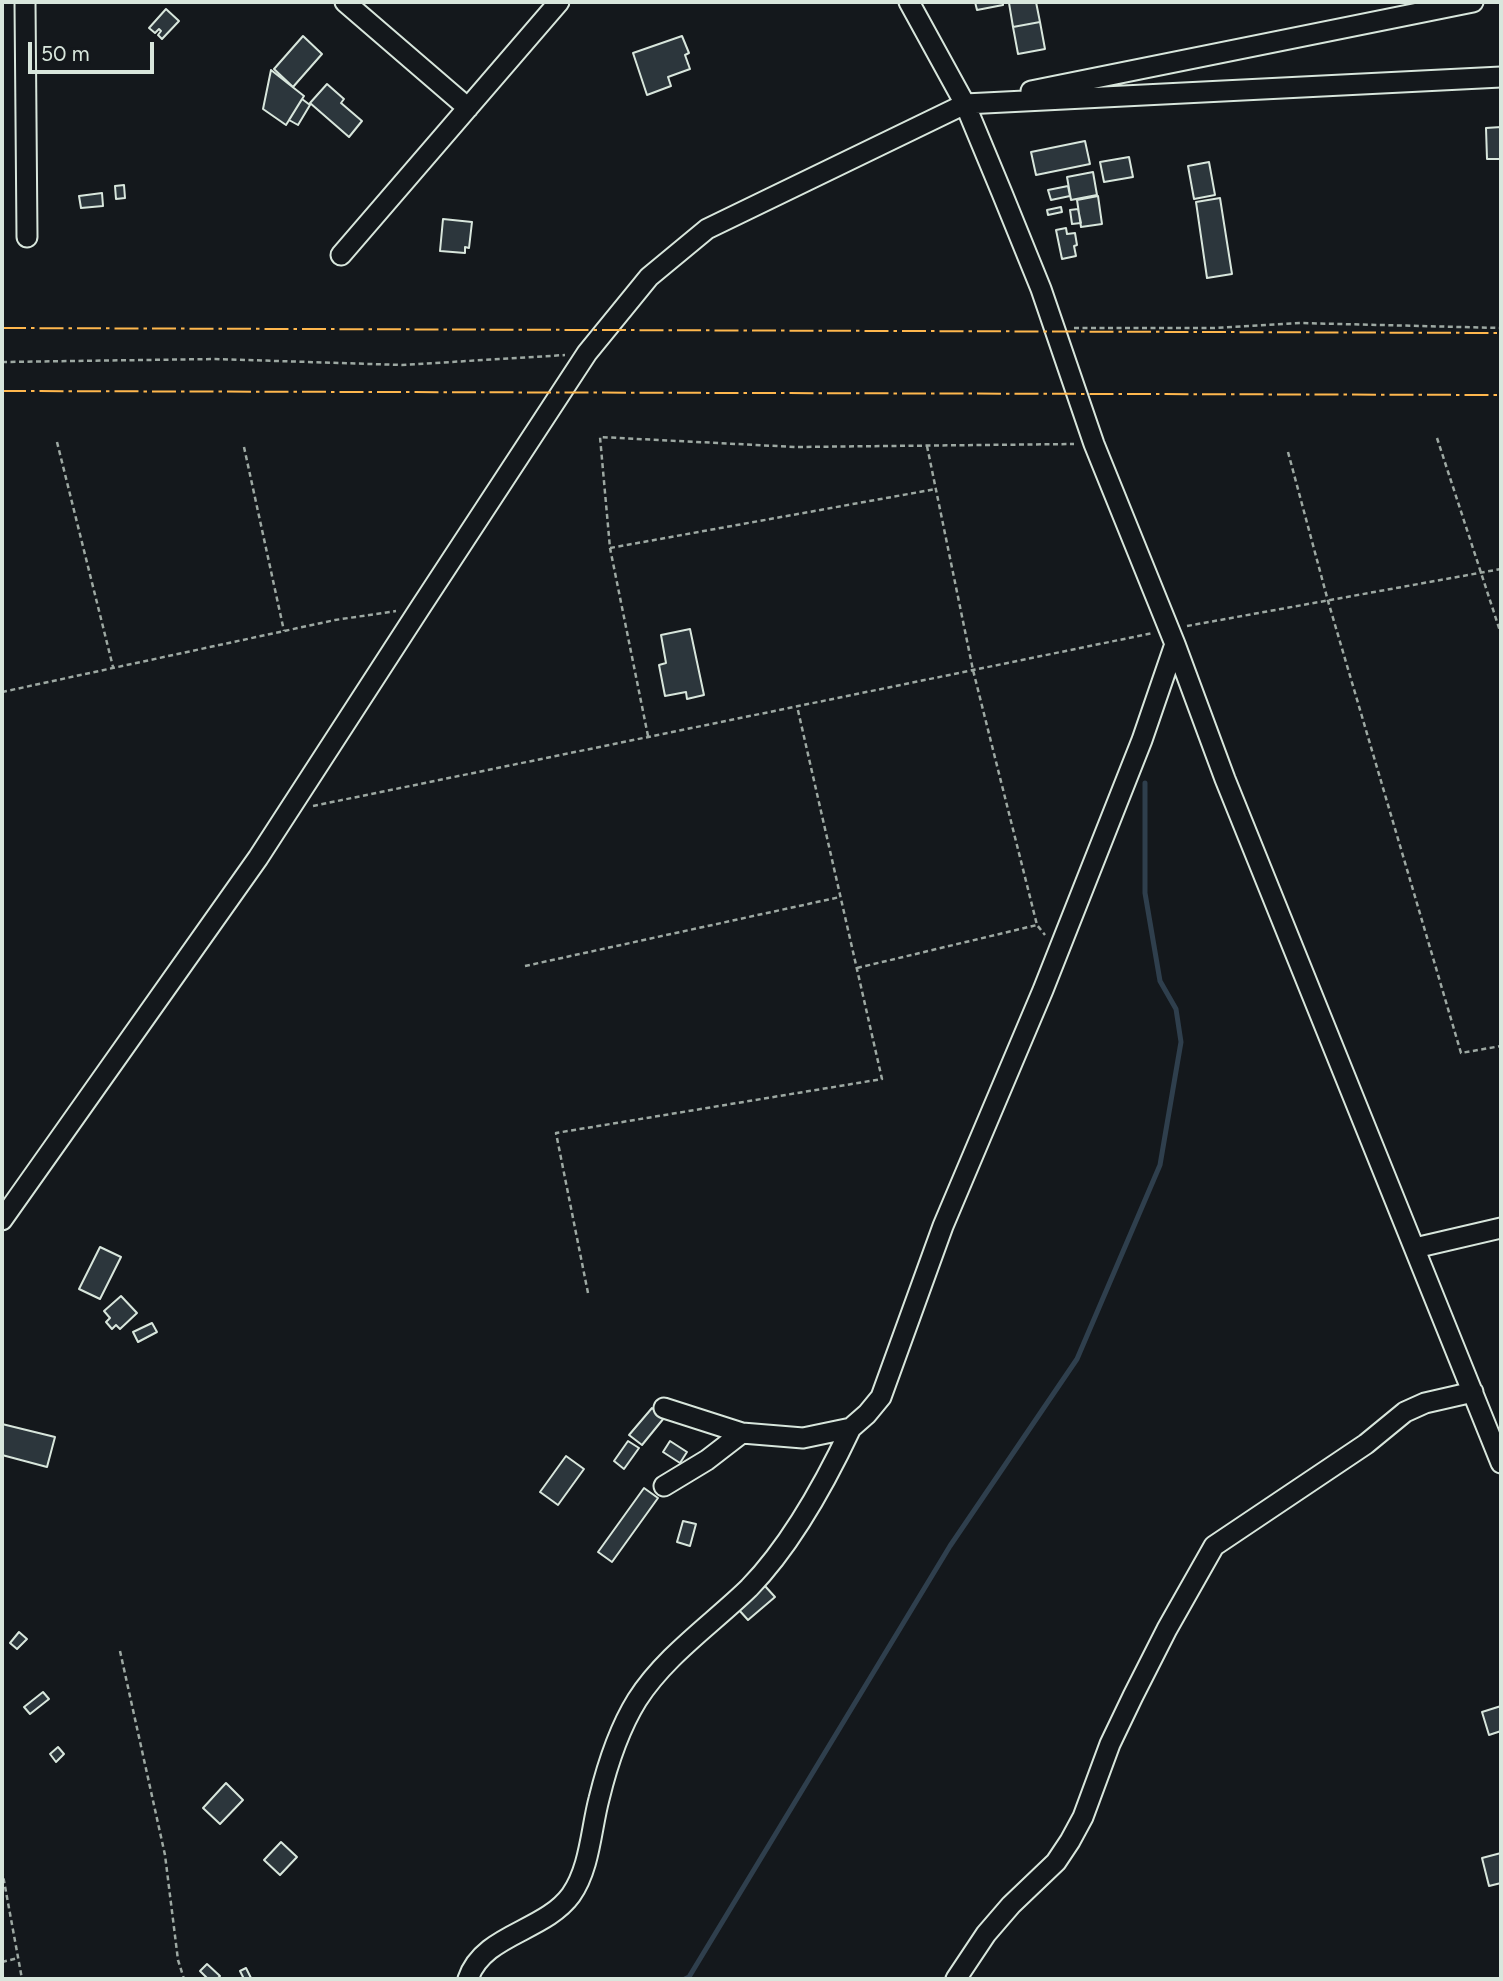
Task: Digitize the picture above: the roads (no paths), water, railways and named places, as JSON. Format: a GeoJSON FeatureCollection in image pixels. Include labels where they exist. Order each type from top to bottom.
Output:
{"type":"FeatureCollection","features":[{"type":"Feature","properties":{"kind":"street"},"geometry":{"type":"LineString","coordinates":[[25,2],[27,237]]}},
{"type":"Feature","properties":{"kind":"street"},"geometry":{"type":"LineString","coordinates":[[345,2],[468,108]]}},
{"type":"Feature","properties":{"kind":"street"},"geometry":{"type":"LineString","coordinates":[[341,255],[559,2]]}},
{"type":"Feature","properties":{"kind":"street"},"geometry":{"type":"LineString","coordinates":[[909,2],[965,104],[1036,277],[1094,444],[1501,1463]]}},
{"type":"Feature","properties":{"kind":"street"},"geometry":{"type":"LineString","coordinates":[[2,1220],[258,858],[587,353],[649,276],[707,229],[965,104],[1473,2]]}},
{"type":"Feature","properties":{"kind":"street"},"geometry":{"type":"LineString","coordinates":[[965,104],[1501,77]]}},
{"type":"Feature","properties":{"kind":"street"},"geometry":{"type":"LineString","coordinates":[[468,1979],[471,1969],[481,1955],[555,1913],[573,1893],[584,1866],[598,1799],[623,1728],[637,1700],[676,1654],[764,1572],[823,1484],[851,1428],[881,1397],[943,1226],[1014,1060],[1142,740],[1172,637]]}},
{"type":"Feature","properties":{"kind":"street"},"geometry":{"type":"LineString","coordinates":[[1415,1248],[1501,1228]]}},
{"type":"Feature","properties":{"kind":"street"},"geometry":{"type":"LineString","coordinates":[[956,1979],[986,1934],[1010,1905],[1056,1862],[1070,1841],[1083,1816],[1110,1744],[1167,1629],[1214,1546],[1366,1444],[1405,1412],[1425,1403],[1474,1392]]}},
{"type":"Feature","properties":{"kind":"street"},"geometry":{"type":"LineString","coordinates":[[664,1408],[742,1433],[803,1438],[851,1428]]}},
{"type":"Feature","properties":{"kind":"street"},"geometry":{"type":"LineString","coordinates":[[664,1486],[707,1461],[742,1433]]}},
{"type":"Feature","properties":{"kind":"waterway"},"geometry":{"type":"LineString","coordinates":[[685,1979],[689,1977],[950,1546],[1077,1359],[1160,1165],[1181,1042],[1176,1009],[1160,981],[1145,893],[1145,783]]}}]}
